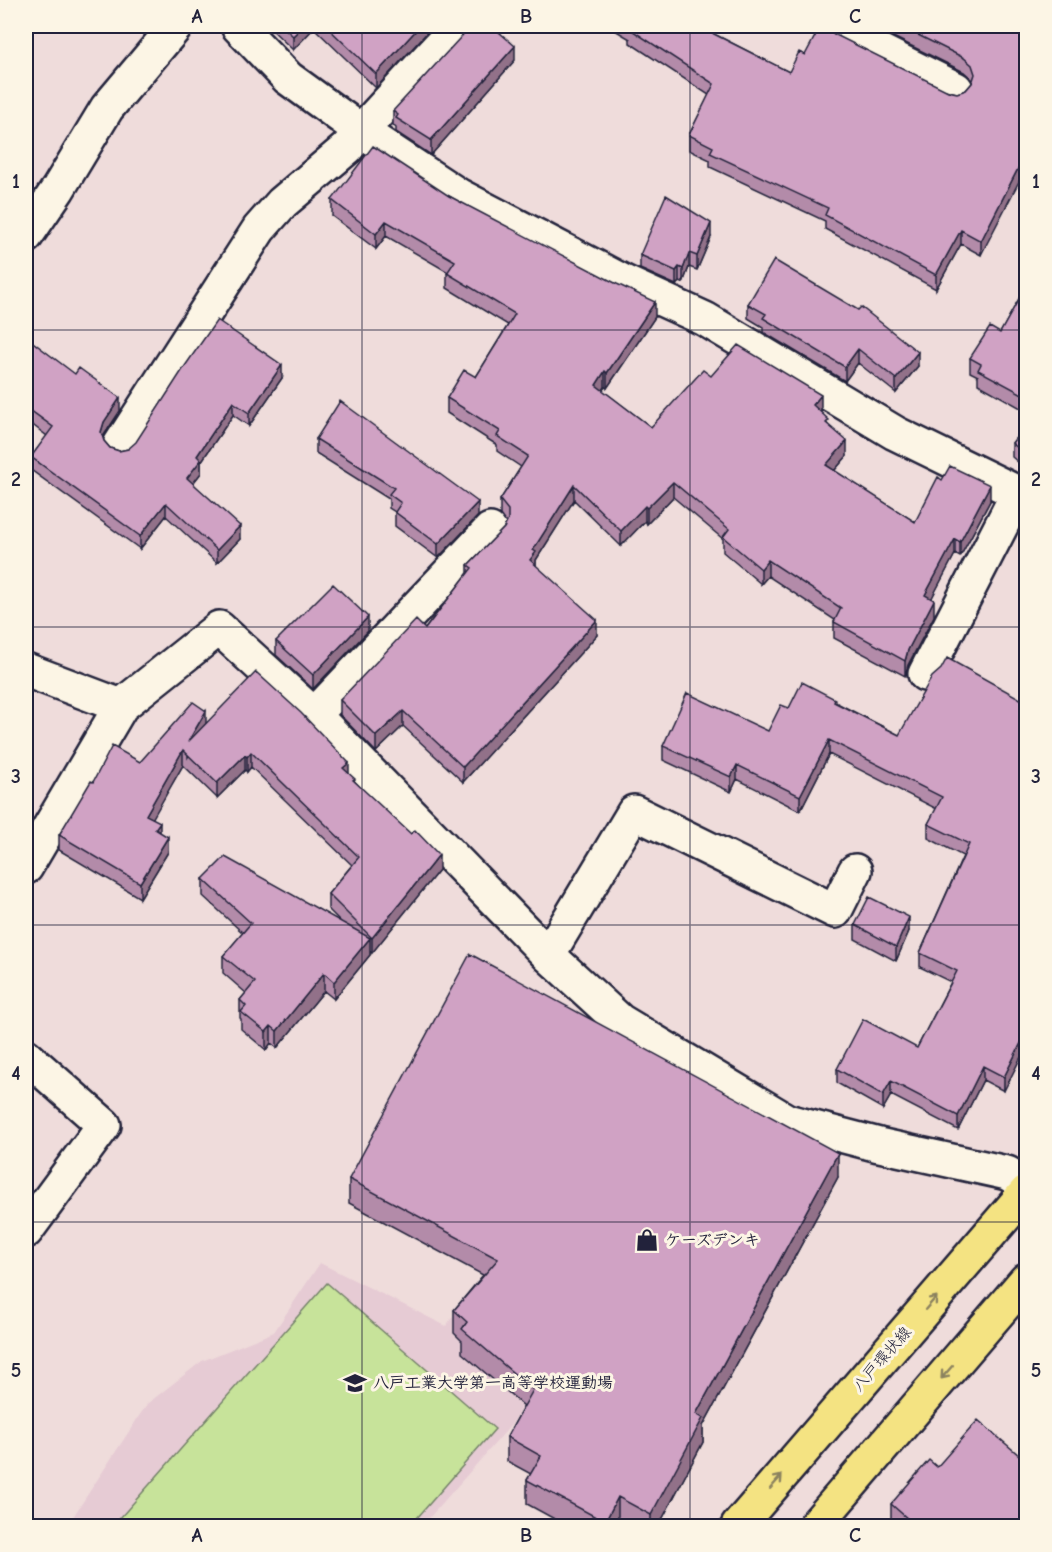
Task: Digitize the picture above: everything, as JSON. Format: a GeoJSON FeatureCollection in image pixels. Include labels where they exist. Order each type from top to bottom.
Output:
{"type":"FeatureCollection","features":[{"type":"Feature","properties":{"kind":"main road","name":"八戸環状線"},"geometry":{"type":"LineString","coordinates":[[738,1527],[1026,1192]]}},
{"type":"Feature","properties":{"kind":"main road"},"geometry":{"type":"LineString","coordinates":[[815,1527],[1026,1280]]}},
{"type":"Feature","properties":{"kind":"street"},"geometry":{"type":"LineString","coordinates":[[26,236],[58,189],[107,108],[176,26]]}},
{"type":"Feature","properties":{"kind":"street"},"geometry":{"type":"LineString","coordinates":[[238,26],[288,78],[360,131],[458,195],[626,283],[705,319],[895,433],[1022,495],[925,674]]}},
{"type":"Feature","properties":{"kind":"street"},"geometry":{"type":"LineString","coordinates":[[120,445],[259,229],[282,202],[347,148],[360,131],[458,26]]}},
{"type":"Feature","properties":{"kind":"street"},"geometry":{"type":"LineString","coordinates":[[830,26],[956,89]]}},
{"type":"Feature","properties":{"kind":"street"},"geometry":{"type":"LineString","coordinates":[[314,715],[490,530]]}},
{"type":"Feature","properties":{"kind":"street"},"geometry":{"type":"LineString","coordinates":[[26,867],[121,706],[219,628],[314,715],[548,955],[620,1021],[787,1120],[879,1145],[1007,1173],[1026,1184]]}},
{"type":"Feature","properties":{"kind":"street"},"geometry":{"type":"LineString","coordinates":[[26,670],[121,706]]}},
{"type":"Feature","properties":{"kind":"street"},"geometry":{"type":"LineString","coordinates":[[548,955],[634,812],[835,911],[855,872]]}},
{"type":"Feature","properties":{"kind":"street"},"geometry":{"type":"LineString","coordinates":[[26,1056],[104,1125],[26,1231]]}},
{"type":"Feature","properties":{"kind":"shaded area","name":"八戸工業大学第一高等学校運動場"},"geometry":{"type":"Polygon","coordinates":[[[320,1263],[446,1326],[474,1286],[559,1343],[513,1423],[422,1526],[67,1526],[147,1404],[202,1361],[274,1332],[320,1263]]]}},
{"type":"Feature","properties":{"kind":"green space","name":"八戸工業大学第一高等学校運動場"},"geometry":{"type":"Polygon","coordinates":[[[327,1283],[495,1429],[410,1526],[113,1526],[327,1283]]]}},
{"type":"Feature","properties":{"kind":"building"},"geometry":{"type":"Polygon","coordinates":[[[282,26],[303,26],[293,36],[282,26]]]}},
{"type":"Feature","properties":{"kind":"building"},"geometry":{"type":"Polygon","coordinates":[[[326,26],[420,26],[376,74],[326,26]]]}},
{"type":"Feature","properties":{"kind":"building"},"geometry":{"type":"Polygon","coordinates":[[[471,26],[492,26],[515,46],[431,140],[396,118],[398,115],[393,111],[471,26]]]}},
{"type":"Feature","properties":{"kind":"building"},"geometry":{"type":"Polygon","coordinates":[[[632,26],[702,26],[789,72],[799,52],[805,55],[820,27],[948,91],[957,93],[966,90],[972,83],[975,74],[972,65],[964,58],[900,26],[1026,26],[1026,153],[981,241],[961,230],[936,275],[825,215],[828,208],[710,153],[713,147],[689,135],[714,84],[630,29],[632,26]]]}},
{"type":"Feature","properties":{"kind":"building"},"geometry":{"type":"Polygon","coordinates":[[[373,146],[449,196],[655,302],[607,373],[605,371],[596,385],[651,427],[703,370],[711,376],[738,345],[821,395],[813,405],[829,420],[826,423],[847,441],[826,465],[915,522],[938,477],[942,480],[950,466],[990,485],[960,542],[955,539],[925,595],[934,600],[908,650],[905,661],[834,622],[841,608],[768,560],[761,569],[723,537],[729,529],[673,482],[621,531],[574,485],[533,550],[536,552],[530,560],[597,620],[463,767],[403,711],[376,736],[340,700],[416,620],[425,629],[472,568],[468,565],[504,528],[508,520],[508,510],[500,500],[528,456],[497,436],[500,431],[447,398],[464,370],[476,377],[515,314],[447,273],[455,261],[386,221],[376,234],[332,200],[373,146]]]}},
{"type":"Feature","properties":{"kind":"building"},"geometry":{"type":"Polygon","coordinates":[[[666,195],[711,223],[697,256],[689,253],[683,269],[679,267],[676,271],[640,255],[666,195]]]}},
{"type":"Feature","properties":{"kind":"building"},"geometry":{"type":"Polygon","coordinates":[[[774,260],[858,310],[861,307],[918,352],[896,379],[858,349],[845,367],[763,318],[766,314],[748,304],[774,260]]]}},
{"type":"Feature","properties":{"kind":"building"},"geometry":{"type":"Polygon","coordinates":[[[1026,286],[1026,396],[978,370],[981,364],[970,358],[990,327],[1000,333],[1026,286]]]}},
{"type":"Feature","properties":{"kind":"building"},"geometry":{"type":"Polygon","coordinates":[[[217,320],[282,365],[249,413],[233,402],[197,456],[201,460],[187,478],[240,526],[217,550],[166,503],[140,536],[31,457],[53,427],[26,407],[26,337],[75,374],[79,368],[120,398],[104,422],[101,432],[110,448],[119,451],[128,449],[136,442],[217,320]]]}},
{"type":"Feature","properties":{"kind":"building"},"geometry":{"type":"Polygon","coordinates":[[[340,401],[478,502],[438,544],[395,512],[401,503],[389,494],[394,488],[316,439],[340,401]]]}},
{"type":"Feature","properties":{"kind":"building"},"geometry":{"type":"Polygon","coordinates":[[[1026,425],[1026,455],[1012,443],[1026,425]]]}},
{"type":"Feature","properties":{"kind":"building"},"geometry":{"type":"Polygon","coordinates":[[[333,584],[368,617],[313,675],[276,641],[333,584]]]}},
{"type":"Feature","properties":{"kind":"building"},"geometry":{"type":"Polygon","coordinates":[[[947,658],[1026,702],[1026,1033],[1004,1077],[983,1066],[958,1116],[891,1081],[883,1095],[837,1069],[863,1019],[917,1048],[957,971],[920,953],[969,844],[928,824],[942,797],[829,740],[800,796],[737,765],[731,777],[663,746],[687,693],[768,731],[781,705],[789,708],[802,682],[835,699],[834,702],[899,735],[932,677],[941,669],[947,658]]]}},
{"type":"Feature","properties":{"kind":"building"},"geometry":{"type":"Polygon","coordinates":[[[256,672],[301,713],[349,763],[343,768],[355,779],[353,780],[411,834],[415,830],[439,855],[372,938],[328,894],[359,857],[251,752],[247,757],[245,755],[217,783],[183,750],[146,815],[160,822],[155,829],[168,837],[140,883],[59,835],[91,781],[93,782],[112,746],[140,762],[193,702],[206,711],[188,742],[256,672]]]}},
{"type":"Feature","properties":{"kind":"building"},"geometry":{"type":"Polygon","coordinates":[[[225,857],[370,938],[334,982],[324,973],[277,1031],[271,1026],[266,1032],[241,1012],[246,1006],[240,1000],[255,982],[223,956],[251,923],[203,879],[225,857]]]}},
{"type":"Feature","properties":{"kind":"building"},"geometry":{"type":"Polygon","coordinates":[[[869,897],[909,917],[896,947],[855,925],[869,897]]]}},
{"type":"Feature","properties":{"kind":"building"},"geometry":{"type":"Polygon","coordinates":[[[470,954],[838,1153],[696,1414],[703,1418],[651,1515],[618,1497],[605,1522],[527,1480],[541,1456],[507,1437],[533,1390],[462,1329],[467,1322],[454,1310],[498,1259],[349,1179],[470,954]]]}},
{"type":"Feature","properties":{"kind":"building"},"geometry":{"type":"Polygon","coordinates":[[[978,1420],[1026,1461],[1026,1527],[917,1527],[891,1504],[929,1460],[937,1467],[978,1420]]]}},
{"type":"Feature","properties":{"kind":"place","name":"ケーズデンキ"},"geometry":{"type":"Point","coordinates":[647,1240]}},
{"type":"Feature","properties":{"kind":"place","name":"八戸工業大学第一高等学校運動場"},"geometry":{"type":"Point","coordinates":[355,1383]}}]}
